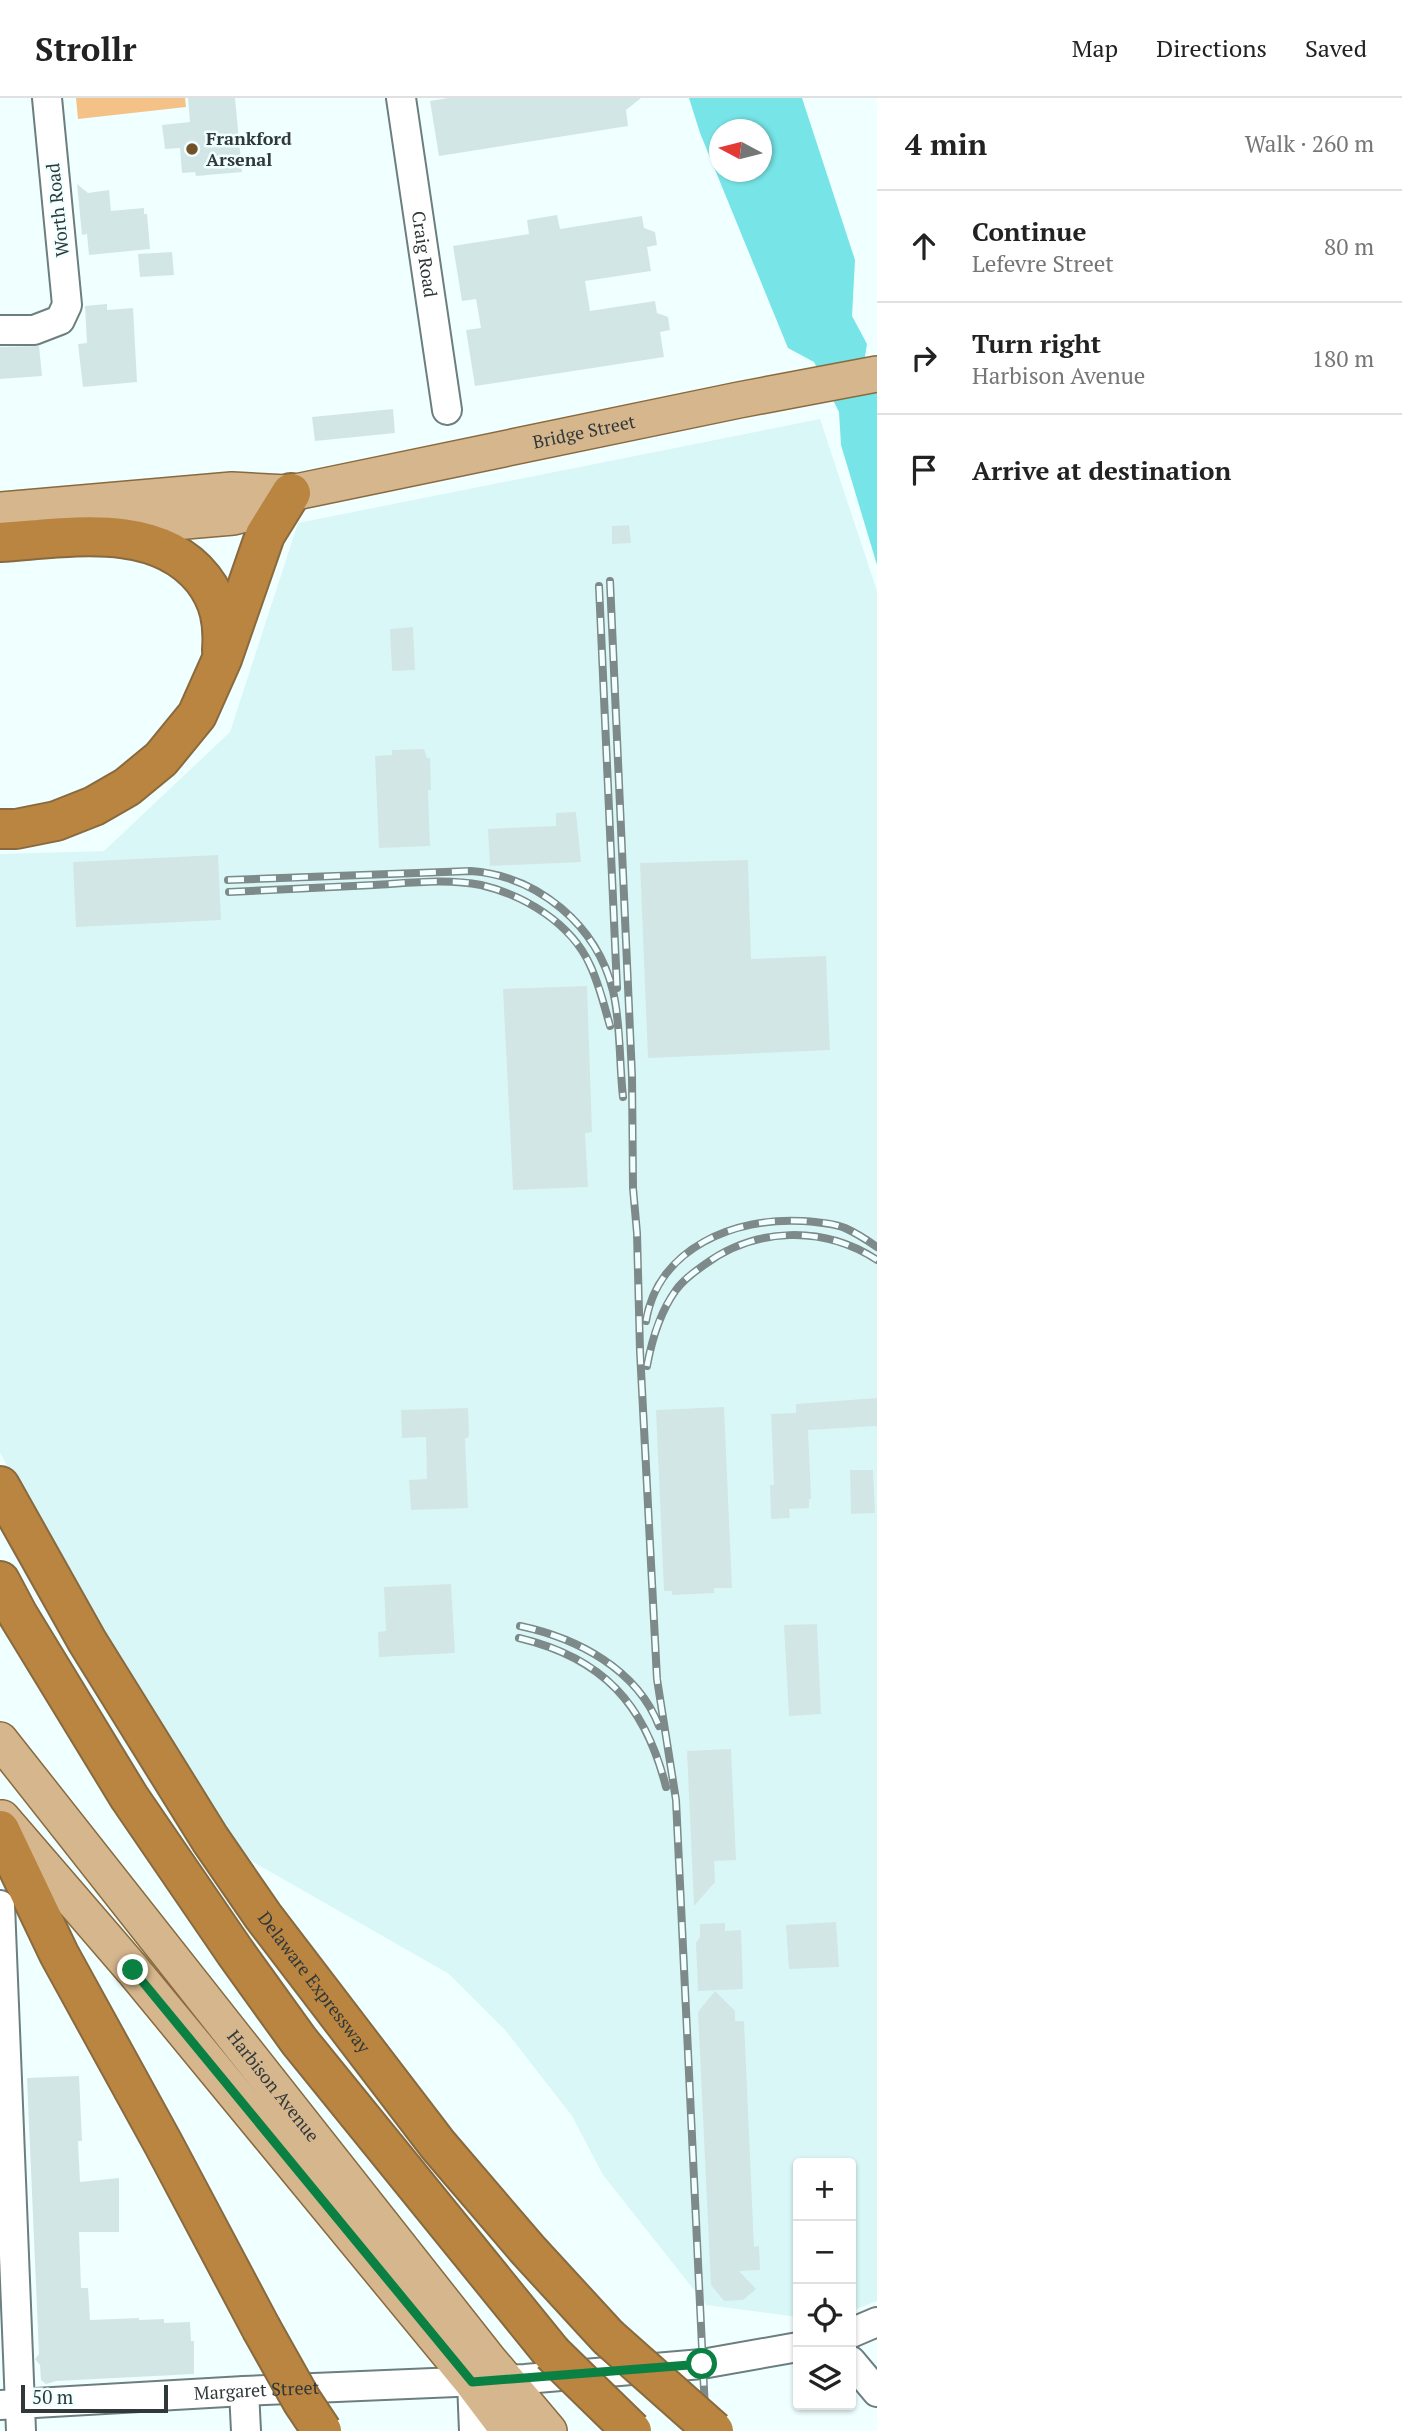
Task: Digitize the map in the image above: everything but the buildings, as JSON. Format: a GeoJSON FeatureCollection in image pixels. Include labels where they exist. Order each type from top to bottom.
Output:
{"type":"FeatureCollection","features":[{"type":"Feature","properties":{"kind":"highway"},"geometry":{"type":"LineString","coordinates":[[0,830],[56,821],[94,806],[127,787],[161,759],[197,715],[222,659],[265,535],[291,493]]}},
{"type":"Feature","properties":{"kind":"highway"},"geometry":{"type":"LineString","coordinates":[[0,542],[73,537],[120,538],[156,545],[184,559],[208,585],[219,603],[223,633],[222,659]]}},
{"type":"Feature","properties":{"kind":"highway","name":"Delaware Expressway"},"geometry":{"type":"LineString","coordinates":[[0,1486],[87,1641],[210,1839],[263,1916],[438,2145],[528,2250],[695,2431]]}},
{"type":"Feature","properties":{"kind":"highway"},"geometry":{"type":"LineString","coordinates":[[0,1581],[129,1797],[299,2041],[552,2353],[607,2431]]}},
{"type":"Feature","properties":{"kind":"highway"},"geometry":{"type":"LineString","coordinates":[[0,1830],[60,1954],[261,2328],[322,2431]]}},
{"type":"Feature","properties":{"kind":"highway"},"geometry":{"type":"LineString","coordinates":[[0,1866],[60,1954]]}},
{"type":"Feature","properties":{"kind":"highway"},"geometry":{"type":"LineString","coordinates":[[608,2337],[714,2431]]}},
{"type":"Feature","properties":{"kind":"highway"},"geometry":{"type":"LineString","coordinates":[[552,2353],[632,2431]]}},
{"type":"Feature","properties":{"kind":"main road","name":"Bridge Street"},"geometry":{"type":"LineString","coordinates":[[0,510],[232,490],[291,493],[877,374]]}},
{"type":"Feature","properties":{"kind":"main road","name":"Bridge Street"},"geometry":{"type":"LineString","coordinates":[[0,542],[77,530],[233,517],[257,511],[291,493]]}},
{"type":"Feature","properties":{"kind":"main road","name":"Harbison Avenue"},"geometry":{"type":"LineString","coordinates":[[0,1740],[549,2431]]}},
{"type":"Feature","properties":{"kind":"main road","name":"Harbison Avenue"},"geometry":{"type":"LineString","coordinates":[[0,1815],[141,1980],[472,2382],[509,2431]]}},
{"type":"Feature","properties":{"kind":"street","name":"Worth Road"},"geometry":{"type":"LineString","coordinates":[[0,330],[34,330],[60,320],[67,305],[47,98]]}},
{"type":"Feature","properties":{"kind":"street","name":"Craig Road"},"geometry":{"type":"LineString","coordinates":[[401,98],[447,410]]}},
{"type":"Feature","properties":{"kind":"street"},"geometry":{"type":"LineString","coordinates":[[0,1905],[14,2413]]}},
{"type":"Feature","properties":{"kind":"street"},"geometry":{"type":"LineString","coordinates":[[856,2331],[877,2322]]}},
{"type":"Feature","properties":{"kind":"street","name":"Margaret Street"},"geometry":{"type":"LineString","coordinates":[[14,2413],[244,2391],[507,2380],[702,2364],[793,2348]]}},
{"type":"Feature","properties":{"kind":"street"},"geometry":{"type":"LineString","coordinates":[[856,2367],[877,2392]]}},
{"type":"Feature","properties":{"kind":"street"},"geometry":{"type":"LineString","coordinates":[[472,2382],[474,2431]]}},
{"type":"Feature","properties":{"kind":"street"},"geometry":{"type":"LineString","coordinates":[[244,2391],[246,2431]]}},
{"type":"Feature","properties":{"kind":"shaded area"},"geometry":{"type":"Polygon","coordinates":[[[76,98],[185,98],[186,107],[78,119],[76,98]]]}},
{"type":"Feature","properties":{"kind":"shaded area"},"geometry":{"type":"Polygon","coordinates":[[[820,419],[877,591],[877,2301],[856,2309],[856,2158],[793,2158],[793,2316],[706,2305],[603,2175],[572,2116],[505,2030],[449,1974],[253,1862],[194,1801],[0,1453],[0,854],[104,851],[230,732],[298,523],[820,419]]]}},
{"type":"Feature","properties":{"kind":"water"},"geometry":{"type":"Polygon","coordinates":[[[689,98],[802,98],[855,260],[852,316],[867,344],[865,356],[877,394],[877,565],[841,445],[839,412],[814,362],[788,348],[720,182],[772,182],[772,119],[709,119],[709,155],[689,98]]]}},
{"type":"Feature","properties":{"kind":"railway"},"geometry":{"type":"LineString","coordinates":[[610,581],[632,1076],[633,1188],[657,1679],[676,1800],[706,2431]]}},
{"type":"Feature","properties":{"kind":"railway"},"geometry":{"type":"LineString","coordinates":[[599,586],[617,988]]}},
{"type":"Feature","properties":{"kind":"railway"},"geometry":{"type":"LineString","coordinates":[[228,880],[471,871],[496,875],[541,894],[579,925],[605,967],[613,991],[617,1017],[623,1097]]}},
{"type":"Feature","properties":{"kind":"railway"},"geometry":{"type":"LineString","coordinates":[[229,892],[441,881],[481,885],[497,890],[544,913],[571,936],[593,972],[610,1026]]}},
{"type":"Feature","properties":{"kind":"railway"},"geometry":{"type":"LineString","coordinates":[[646,1321],[653,1296],[666,1274],[683,1256],[703,1242],[726,1232],[777,1221],[818,1222],[845,1228],[877,1247]]}},
{"type":"Feature","properties":{"kind":"railway"},"geometry":{"type":"LineString","coordinates":[[647,1366],[657,1326],[676,1290],[693,1273],[724,1252],[767,1237],[812,1236],[835,1241],[877,1260]]}},
{"type":"Feature","properties":{"kind":"railway"},"geometry":{"type":"LineString","coordinates":[[520,1626],[563,1639],[603,1659],[636,1688],[659,1726]]}},
{"type":"Feature","properties":{"kind":"railway"},"geometry":{"type":"LineString","coordinates":[[519,1638],[574,1658],[597,1672],[616,1689],[646,1732],[666,1787]]}},
{"type":"Feature","properties":{"kind":"place","name":"Frankford Arsenal"},"geometry":{"type":"Point","coordinates":[192,149]}},
{"type":"Feature","properties":{"kind":"route"},"geometry":{"type":"LineString","coordinates":[[133,1970],[472,2382],[702,2364]]}}]}
